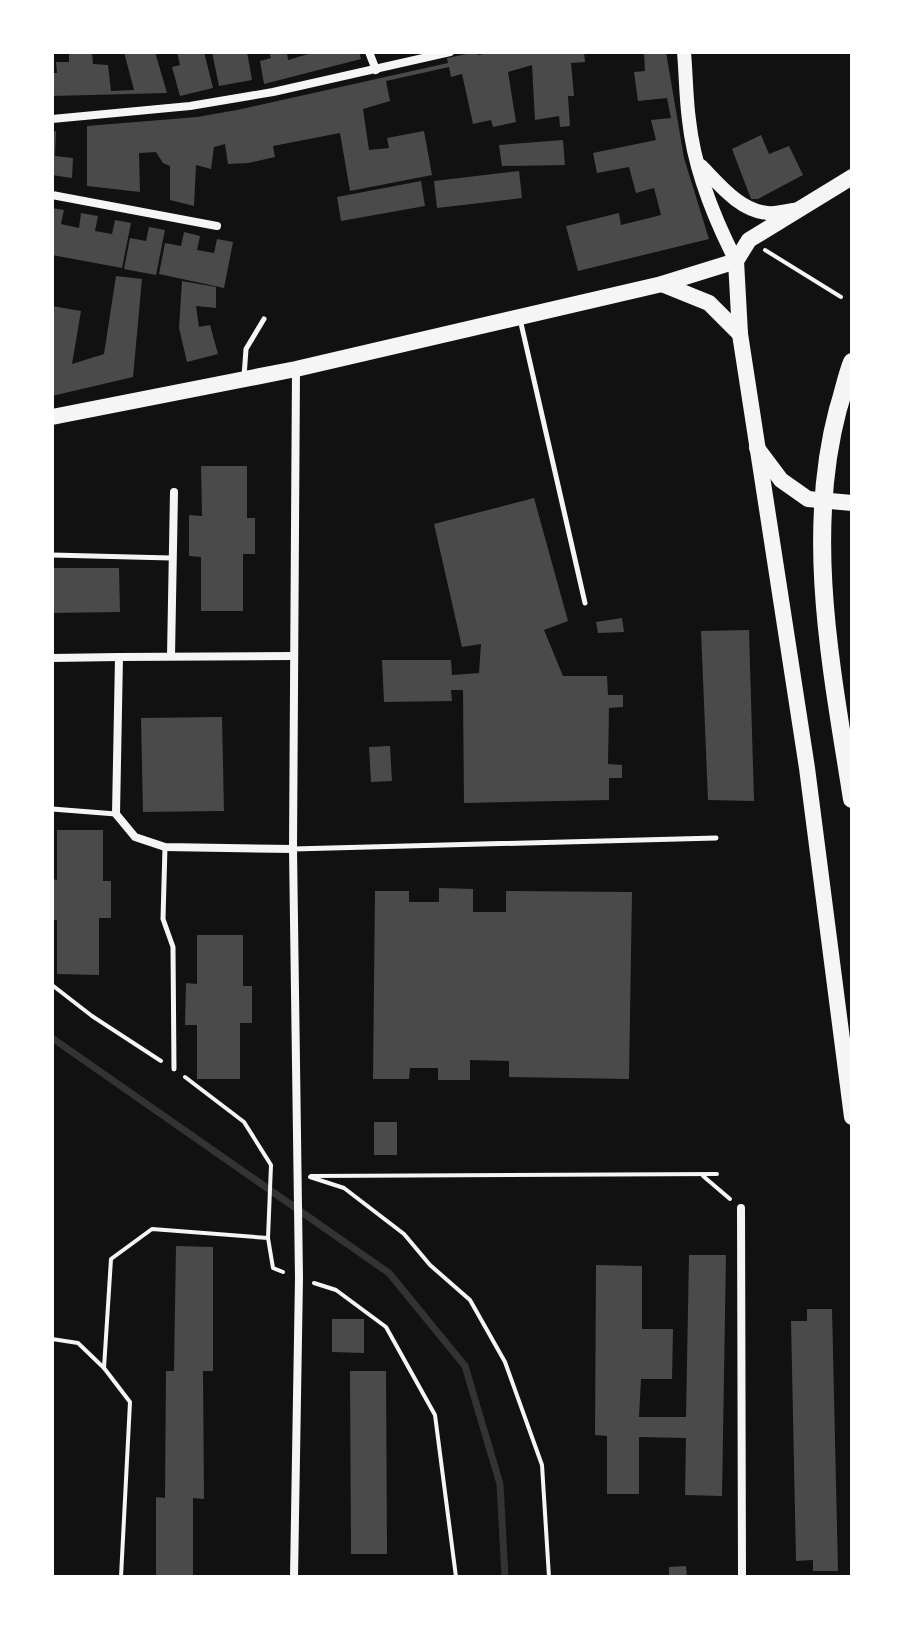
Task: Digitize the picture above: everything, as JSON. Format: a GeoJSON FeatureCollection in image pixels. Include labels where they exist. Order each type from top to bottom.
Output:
{"type":"FeatureCollection","features":[{"type":"Feature","properties":{"kind":"main road"},"geometry":{"type":"LineString","coordinates":[[852,177],[749,240],[736,261],[740,334],[807,768],[852,1117]]}},
{"type":"Feature","properties":{"kind":"main road"},"geometry":{"type":"LineString","coordinates":[[52,417],[296,369],[662,284],[736,261]]}},
{"type":"Feature","properties":{"kind":"main road"},"geometry":{"type":"LineString","coordinates":[[662,284],[709,303],[740,334]]}},
{"type":"Feature","properties":{"kind":"main road"},"geometry":{"type":"LineString","coordinates":[[852,362],[829,444],[822,528],[827,644],[852,799]]}},
{"type":"Feature","properties":{"kind":"main road"},"geometry":{"type":"LineString","coordinates":[[756,447],[781,480],[808,499],[850,507]]}},
{"type":"Feature","properties":{"kind":"street"},"geometry":{"type":"LineString","coordinates":[[369,52],[376,70]]}},
{"type":"Feature","properties":{"kind":"street"},"geometry":{"type":"LineString","coordinates":[[52,119],[190,106],[273,92],[450,52]]}},
{"type":"Feature","properties":{"kind":"street"},"geometry":{"type":"LineString","coordinates":[[684,52],[689,123],[698,162],[719,228],[736,261]]}},
{"type":"Feature","properties":{"kind":"street"},"geometry":{"type":"LineString","coordinates":[[698,162],[730,195],[751,210],[769,214],[798,209]]}},
{"type":"Feature","properties":{"kind":"street"},"geometry":{"type":"LineString","coordinates":[[52,195],[217,226]]}},
{"type":"Feature","properties":{"kind":"street"},"geometry":{"type":"LineString","coordinates":[[294,1577],[298,1273],[293,849],[296,369]]}},
{"type":"Feature","properties":{"kind":"street"},"geometry":{"type":"LineString","coordinates":[[171,656],[174,492]]}},
{"type":"Feature","properties":{"kind":"street"},"geometry":{"type":"LineString","coordinates":[[52,658],[293,656]]}},
{"type":"Feature","properties":{"kind":"street"},"geometry":{"type":"LineString","coordinates":[[119,657],[116,814],[135,837],[165,847],[293,849]]}},
{"type":"Feature","properties":{"kind":"street"},"geometry":{"type":"LineString","coordinates":[[741,1208],[742,1577]]}},
{"type":"Feature","properties":{"kind":"lane"},"geometry":{"type":"LineString","coordinates":[[520,317],[585,603]]}},
{"type":"Feature","properties":{"kind":"lane"},"geometry":{"type":"LineString","coordinates":[[244,380],[246,349],[264,319]]}},
{"type":"Feature","properties":{"kind":"lane"},"geometry":{"type":"LineString","coordinates":[[52,555],[171,558]]}},
{"type":"Feature","properties":{"kind":"lane"},"geometry":{"type":"LineString","coordinates":[[52,809],[116,814]]}},
{"type":"Feature","properties":{"kind":"lane"},"geometry":{"type":"LineString","coordinates":[[293,849],[716,838]]}},
{"type":"Feature","properties":{"kind":"lane"},"geometry":{"type":"LineString","coordinates":[[165,847],[163,919],[173,947],[174,1069]]}},
{"type":"Feature","properties":{"kind":"path"},"geometry":{"type":"LineString","coordinates":[[749,240],[841,297]]}},
{"type":"Feature","properties":{"kind":"path"},"geometry":{"type":"LineString","coordinates":[[104,1368],[111,1259],[152,1229],[268,1238],[271,1165]]}},
{"type":"Feature","properties":{"kind":"path"},"geometry":{"type":"LineString","coordinates":[[549,1577],[542,1465],[505,1362],[470,1300],[430,1265],[404,1234],[344,1188],[308,1176],[717,1174]]}},
{"type":"Feature","properties":{"kind":"path"},"geometry":{"type":"LineString","coordinates":[[702,1175],[741,1208]]}},
{"type":"Feature","properties":{"kind":"path"},"geometry":{"type":"LineString","coordinates":[[336,1290],[386,1327],[435,1415],[456,1577]]}},
{"type":"Feature","properties":{"kind":"path"},"geometry":{"type":"LineString","coordinates":[[52,1339],[78,1343],[104,1368],[130,1402],[121,1577]]}},
{"type":"Feature","properties":{"kind":"building"},"geometry":{"type":"Polygon","coordinates":[[[69,52],[92,52],[93,64],[108,65],[111,91],[134,90],[124,52],[155,52],[167,93],[52,96],[52,73],[57,73],[56,62],[69,62],[69,52]]]}},
{"type":"Feature","properties":{"kind":"building"},"geometry":{"type":"Polygon","coordinates":[[[177,52],[204,52],[213,88],[180,96],[172,67],[180,65],[177,52]]]}},
{"type":"Feature","properties":{"kind":"building"},"geometry":{"type":"Polygon","coordinates":[[[212,52],[247,52],[252,80],[219,86],[212,52]]]}},
{"type":"Feature","properties":{"kind":"building"},"geometry":{"type":"Polygon","coordinates":[[[269,52],[287,52],[288,60],[315,52],[359,52],[361,59],[264,84],[260,61],[271,58],[269,52]]]}},
{"type":"Feature","properties":{"kind":"building"},"geometry":{"type":"Polygon","coordinates":[[[476,52],[478,55],[495,52],[584,52],[585,62],[571,63],[574,96],[568,96],[570,126],[560,127],[559,116],[535,120],[532,65],[508,72],[516,122],[493,127],[491,120],[473,124],[462,74],[451,77],[449,67],[386,81],[390,101],[363,109],[369,150],[389,148],[387,138],[424,131],[432,175],[350,191],[340,133],[273,146],[275,157],[248,163],[228,164],[225,144],[214,147],[211,169],[196,165],[194,206],[170,200],[170,166],[163,163],[156,152],[139,153],[140,192],[87,186],[87,126],[197,117],[237,110],[448,63],[447,58],[476,52]]]}},
{"type":"Feature","properties":{"kind":"building"},"geometry":{"type":"Polygon","coordinates":[[[644,52],[666,52],[684,158],[709,239],[578,271],[566,226],[619,213],[621,225],[661,215],[654,188],[636,193],[629,167],[597,173],[593,153],[656,140],[651,120],[671,118],[667,98],[638,101],[634,72],[645,71],[644,52]]]}},
{"type":"Feature","properties":{"kind":"building"},"geometry":{"type":"Polygon","coordinates":[[[56,131],[55,156],[73,158],[72,178],[52,175],[52,132],[56,131]]]}},
{"type":"Feature","properties":{"kind":"building"},"geometry":{"type":"Polygon","coordinates":[[[761,135],[769,154],[789,146],[803,175],[758,199],[751,199],[732,149],[761,135]]]}},
{"type":"Feature","properties":{"kind":"building"},"geometry":{"type":"Polygon","coordinates":[[[563,140],[565,165],[502,166],[499,145],[563,140]]]}},
{"type":"Feature","properties":{"kind":"building"},"geometry":{"type":"Polygon","coordinates":[[[519,171],[522,198],[437,208],[434,181],[519,171]]]}},
{"type":"Feature","properties":{"kind":"building"},"geometry":{"type":"Polygon","coordinates":[[[421,181],[425,206],[341,221],[337,197],[421,181]]]}},
{"type":"Feature","properties":{"kind":"building"},"geometry":{"type":"Polygon","coordinates":[[[52,208],[64,210],[61,224],[79,228],[81,213],[98,216],[95,231],[112,234],[115,220],[131,223],[122,268],[52,255],[52,208]]]}},
{"type":"Feature","properties":{"kind":"building"},"geometry":{"type":"Polygon","coordinates":[[[149,227],[165,230],[156,275],[124,269],[130,238],[146,241],[149,227]]]}},
{"type":"Feature","properties":{"kind":"building"},"geometry":{"type":"Polygon","coordinates":[[[184,232],[200,236],[197,250],[214,253],[217,239],[233,242],[224,288],[159,274],[165,243],[181,246],[184,232]]]}},
{"type":"Feature","properties":{"kind":"building"},"geometry":{"type":"Polygon","coordinates":[[[116,276],[142,279],[133,377],[52,396],[52,306],[81,311],[72,364],[104,354],[116,276]]]}},
{"type":"Feature","properties":{"kind":"building"},"geometry":{"type":"Polygon","coordinates":[[[182,281],[216,287],[216,308],[196,306],[199,327],[210,325],[218,354],[187,362],[179,328],[182,281]]]}},
{"type":"Feature","properties":{"kind":"building"},"geometry":{"type":"Polygon","coordinates":[[[201,466],[247,466],[247,518],[255,518],[255,554],[243,554],[243,611],[201,611],[201,557],[189,556],[189,515],[202,516],[201,466]]]}},
{"type":"Feature","properties":{"kind":"building"},"geometry":{"type":"Polygon","coordinates":[[[534,498],[568,621],[544,630],[563,676],[607,676],[608,695],[623,695],[623,707],[609,708],[608,764],[622,765],[622,778],[609,778],[609,800],[464,803],[463,690],[451,690],[452,701],[384,702],[382,660],[451,660],[452,675],[479,673],[481,644],[462,647],[434,524],[534,498]]]}},
{"type":"Feature","properties":{"kind":"building"},"geometry":{"type":"Polygon","coordinates":[[[52,568],[119,568],[120,612],[52,613],[52,568]]]}},
{"type":"Feature","properties":{"kind":"building"},"geometry":{"type":"Polygon","coordinates":[[[622,618],[624,632],[598,633],[596,622],[622,618]]]}},
{"type":"Feature","properties":{"kind":"building"},"geometry":{"type":"Polygon","coordinates":[[[749,630],[754,801],[708,800],[701,631],[749,630]]]}},
{"type":"Feature","properties":{"kind":"building"},"geometry":{"type":"Polygon","coordinates":[[[222,717],[224,811],[143,812],[141,718],[222,717]]]}},
{"type":"Feature","properties":{"kind":"building"},"geometry":{"type":"Polygon","coordinates":[[[390,746],[392,781],[371,782],[369,747],[390,746]]]}},
{"type":"Feature","properties":{"kind":"building"},"geometry":{"type":"Polygon","coordinates":[[[57,830],[103,830],[103,881],[111,881],[111,918],[99,918],[99,975],[57,974],[57,920],[52,920],[52,879],[57,880],[57,830]]]}},
{"type":"Feature","properties":{"kind":"building"},"geometry":{"type":"Polygon","coordinates":[[[439,888],[473,889],[473,912],[506,912],[506,891],[632,892],[629,1079],[509,1077],[509,1061],[470,1060],[470,1080],[438,1080],[438,1068],[410,1068],[409,1079],[373,1079],[375,891],[409,891],[409,902],[439,902],[439,888]]]}},
{"type":"Feature","properties":{"kind":"building"},"geometry":{"type":"Polygon","coordinates":[[[197,935],[243,935],[243,986],[252,986],[252,1023],[240,1023],[240,1079],[197,1079],[197,1025],[185,1025],[186,983],[197,984],[197,935]]]}},
{"type":"Feature","properties":{"kind":"building"},"geometry":{"type":"Polygon","coordinates":[[[374,1122],[397,1122],[397,1155],[374,1155],[374,1122]]]}},
{"type":"Feature","properties":{"kind":"building"},"geometry":{"type":"Polygon","coordinates":[[[176,1246],[213,1247],[213,1371],[203,1371],[204,1499],[193,1498],[193,1577],[156,1577],[156,1497],[165,1498],[166,1371],[174,1371],[176,1246]]]}},
{"type":"Feature","properties":{"kind":"building"},"geometry":{"type":"Polygon","coordinates":[[[689,1255],[726,1255],[722,1496],[685,1495],[686,1438],[639,1437],[639,1494],[607,1494],[607,1436],[595,1435],[596,1265],[642,1266],[642,1329],[673,1329],[672,1379],[641,1379],[639,1417],[686,1417],[689,1255]]]}},
{"type":"Feature","properties":{"kind":"building"},"geometry":{"type":"Polygon","coordinates":[[[807,1309],[832,1309],[838,1571],[813,1571],[813,1560],[796,1561],[791,1321],[807,1321],[807,1309]]]}},
{"type":"Feature","properties":{"kind":"building"},"geometry":{"type":"Polygon","coordinates":[[[332,1319],[364,1319],[364,1353],[332,1352],[332,1319]]]}},
{"type":"Feature","properties":{"kind":"building"},"geometry":{"type":"Polygon","coordinates":[[[350,1371],[386,1371],[387,1554],[351,1554],[350,1371]]]}},
{"type":"Feature","properties":{"kind":"building"},"geometry":{"type":"Polygon","coordinates":[[[686,1566],[687,1577],[669,1577],[669,1567],[686,1566]]]}},
{"type":"Feature","properties":{"kind":"waterway"},"geometry":{"type":"LineString","coordinates":[[52,1038],[389,1273],[465,1366],[500,1484],[505,1577]]}}]}
